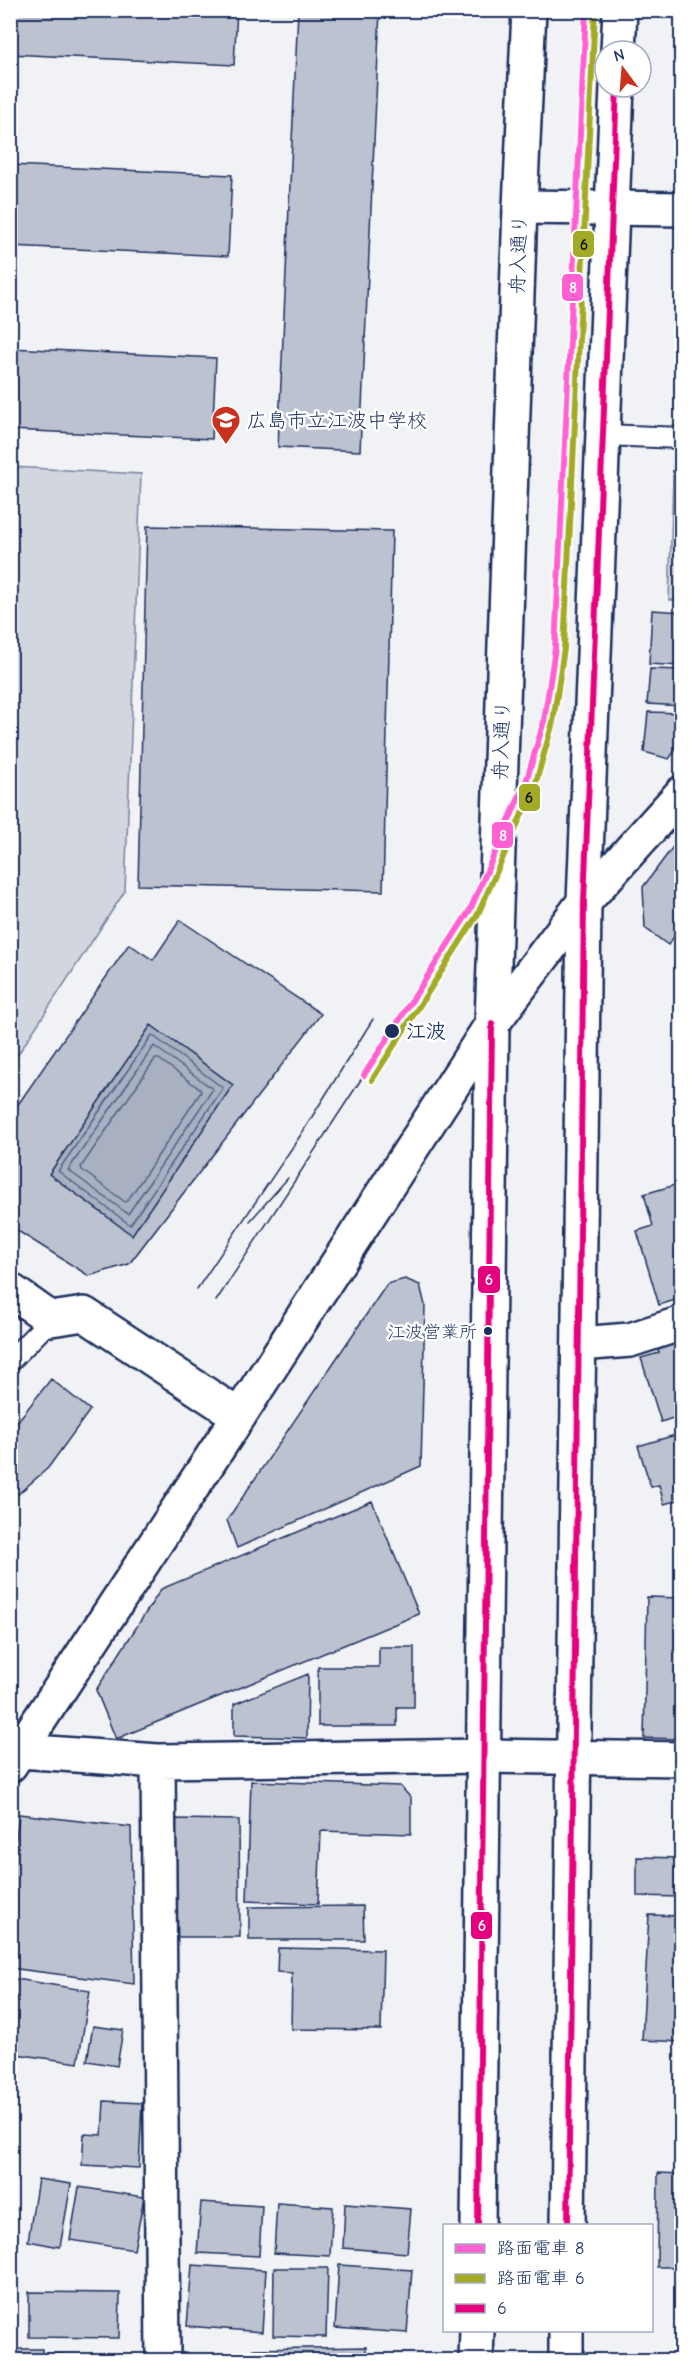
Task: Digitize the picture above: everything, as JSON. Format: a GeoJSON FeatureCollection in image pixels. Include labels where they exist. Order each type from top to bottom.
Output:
{"type":"FeatureCollection","features":[{"type":"Feature","properties":{"kind":"street","name":"舟入通り"},"geometry":{"type":"LineString","coordinates":[[478,2224],[492,1024],[520,207],[530,10]]}},
{"type":"Feature","properties":{"kind":"street"},"geometry":{"type":"LineString","coordinates":[[619,39],[620,10]]}},
{"type":"Feature","properties":{"kind":"street"},"geometry":{"type":"LineString","coordinates":[[568,2224],[584,902],[617,99]]}},
{"type":"Feature","properties":{"kind":"street"},"geometry":{"type":"LineString","coordinates":[[520,207],[612,210],[681,209]]}},
{"type":"Feature","properties":{"kind":"street"},"geometry":{"type":"LineString","coordinates":[[15,1758],[492,1024],[584,902],[681,793]]}},
{"type":"Feature","properties":{"kind":"street"},"geometry":{"type":"LineString","coordinates":[[10,1290],[51,1318],[84,1314],[238,1416]]}},
{"type":"Feature","properties":{"kind":"street"},"geometry":{"type":"LineString","coordinates":[[579,1344],[630,1340],[681,1323]]}},
{"type":"Feature","properties":{"kind":"street"},"geometry":{"type":"LineString","coordinates":[[15,1758],[158,1761],[573,1756],[681,1759]]}},
{"type":"Feature","properties":{"kind":"street"},"geometry":{"type":"LineString","coordinates":[[158,1761],[163,2361]]}},
{"type":"Feature","properties":{"kind":"street"},"geometry":{"type":"LineString","coordinates":[[476,2361],[477,2332]]}},
{"type":"Feature","properties":{"kind":"street"},"geometry":{"type":"LineString","coordinates":[[566,2361],[567,2332]]}},
{"type":"Feature","properties":{"kind":"lane"},"geometry":{"type":"LineString","coordinates":[[603,435],[681,438]]}},
{"type":"Feature","properties":{"kind":"lane"},"geometry":{"type":"LineString","coordinates":[[10,1361],[51,1318]]}},
{"type":"Feature","properties":{"kind":"shaded area"},"geometry":{"type":"Polygon","coordinates":[[[11,467],[141,474],[125,891],[11,1065],[11,467]]]}},
{"type":"Feature","properties":{"kind":"shaded area"},"geometry":{"type":"Polygon","coordinates":[[[673,475],[681,476],[681,600],[669,600],[673,475]]]}},
{"type":"Feature","properties":{"kind":"water"},"geometry":{"type":"Polygon","coordinates":[[[151,1025],[233,1085],[132,1235],[49,1174],[151,1025]]]}},
{"type":"Feature","properties":{"kind":"building"},"geometry":{"type":"Polygon","coordinates":[[[10,10],[237,10],[234,65],[10,54],[10,10]]]}},
{"type":"Feature","properties":{"kind":"building"},"geometry":{"type":"Polygon","coordinates":[[[298,10],[380,10],[360,451],[278,447],[298,10]]]}},
{"type":"Feature","properties":{"kind":"building"},"geometry":{"type":"Polygon","coordinates":[[[10,165],[232,175],[228,256],[10,246],[10,165]]]}},
{"type":"Feature","properties":{"kind":"building"},"geometry":{"type":"Polygon","coordinates":[[[682,343],[682,382],[679,382],[682,343]]]}},
{"type":"Feature","properties":{"kind":"building"},"geometry":{"type":"Polygon","coordinates":[[[10,348],[216,358],[212,439],[10,430],[10,348]]]}},
{"type":"Feature","properties":{"kind":"building"},"geometry":{"type":"Polygon","coordinates":[[[674,453],[682,453],[682,473],[673,472],[674,453]]]}},
{"type":"Feature","properties":{"kind":"building"},"geometry":{"type":"Polygon","coordinates":[[[147,526],[392,531],[383,891],[138,885],[147,526]]]}},
{"type":"Feature","properties":{"kind":"building"},"geometry":{"type":"Polygon","coordinates":[[[652,610],[682,612],[682,666],[649,664],[652,610]]]}},
{"type":"Feature","properties":{"kind":"building"},"geometry":{"type":"Polygon","coordinates":[[[650,669],[682,670],[682,706],[647,704],[650,669]]]}},
{"type":"Feature","properties":{"kind":"building"},"geometry":{"type":"Polygon","coordinates":[[[648,712],[682,713],[682,741],[669,759],[644,752],[648,712]]]}},
{"type":"Feature","properties":{"kind":"building"},"geometry":{"type":"Polygon","coordinates":[[[678,840],[682,842],[682,926],[668,945],[645,928],[643,887],[678,840]]]}},
{"type":"Feature","properties":{"kind":"building"},"geometry":{"type":"Polygon","coordinates":[[[180,920],[321,1014],[129,1264],[89,1276],[10,1226],[10,1116],[129,944],[153,960],[180,920]],[[151,1025],[49,1174],[132,1235],[233,1085],[151,1025]]]}},
{"type":"Feature","properties":{"kind":"building"},"geometry":{"type":"Polygon","coordinates":[[[682,968],[682,986],[675,971],[682,968]]]}},
{"type":"Feature","properties":{"kind":"building"},"geometry":{"type":"Polygon","coordinates":[[[682,1183],[682,1298],[659,1305],[637,1231],[653,1226],[644,1194],[682,1183]]]}},
{"type":"Feature","properties":{"kind":"building"},"geometry":{"type":"Polygon","coordinates":[[[405,1279],[420,1285],[425,1305],[421,1466],[237,1548],[227,1520],[387,1284],[405,1279]]]}},
{"type":"Feature","properties":{"kind":"building"},"geometry":{"type":"Polygon","coordinates":[[[682,1335],[682,1415],[661,1422],[641,1358],[659,1353],[656,1343],[682,1335]]]}},
{"type":"Feature","properties":{"kind":"building"},"geometry":{"type":"Polygon","coordinates":[[[51,1379],[90,1410],[48,1468],[10,1501],[10,1431],[51,1379]]]}},
{"type":"Feature","properties":{"kind":"building"},"geometry":{"type":"Polygon","coordinates":[[[682,1433],[682,1499],[664,1504],[659,1485],[651,1487],[638,1446],[682,1433]]]}},
{"type":"Feature","properties":{"kind":"building"},"geometry":{"type":"Polygon","coordinates":[[[372,1501],[419,1614],[116,1739],[96,1690],[161,1589],[372,1501]]]}},
{"type":"Feature","properties":{"kind":"building"},"geometry":{"type":"Polygon","coordinates":[[[647,1597],[682,1598],[682,1739],[644,1738],[647,1597]]]}},
{"type":"Feature","properties":{"kind":"building"},"geometry":{"type":"Polygon","coordinates":[[[379,1647],[414,1647],[414,1707],[397,1707],[397,1726],[318,1726],[318,1667],[379,1667],[379,1647]]]}},
{"type":"Feature","properties":{"kind":"building"},"geometry":{"type":"Polygon","coordinates":[[[308,1674],[307,1738],[234,1736],[234,1704],[308,1674]]]}},
{"type":"Feature","properties":{"kind":"building"},"geometry":{"type":"Polygon","coordinates":[[[251,1781],[400,1786],[411,1798],[411,1834],[321,1831],[318,1904],[247,1901],[251,1781]]]}},
{"type":"Feature","properties":{"kind":"building"},"geometry":{"type":"Polygon","coordinates":[[[19,1814],[131,1827],[134,1984],[10,1968],[10,1885],[19,1814]]]}},
{"type":"Feature","properties":{"kind":"building"},"geometry":{"type":"Polygon","coordinates":[[[173,1819],[239,1820],[240,1937],[173,1937],[173,1819]]]}},
{"type":"Feature","properties":{"kind":"building"},"geometry":{"type":"Polygon","coordinates":[[[637,1857],[682,1858],[682,1897],[637,1896],[637,1857]]]}},
{"type":"Feature","properties":{"kind":"building"},"geometry":{"type":"Polygon","coordinates":[[[363,1906],[364,1940],[249,1940],[249,1907],[363,1906]]]}},
{"type":"Feature","properties":{"kind":"building"},"geometry":{"type":"Polygon","coordinates":[[[649,1915],[682,1916],[682,2042],[642,2040],[649,1915]]]}},
{"type":"Feature","properties":{"kind":"building"},"geometry":{"type":"Polygon","coordinates":[[[278,1948],[383,1950],[381,2030],[291,2029],[292,1973],[277,1972],[278,1948]]]}},
{"type":"Feature","properties":{"kind":"building"},"geometry":{"type":"Polygon","coordinates":[[[10,1978],[90,1991],[78,2063],[10,2053],[10,1978]]]}},
{"type":"Feature","properties":{"kind":"building"},"geometry":{"type":"Polygon","coordinates":[[[93,2026],[123,2030],[117,2066],[87,2061],[93,2026]]]}},
{"type":"Feature","properties":{"kind":"building"},"geometry":{"type":"Polygon","coordinates":[[[104,2101],[142,2103],[139,2168],[82,2165],[84,2134],[102,2135],[104,2101]]]}},
{"type":"Feature","properties":{"kind":"building"},"geometry":{"type":"Polygon","coordinates":[[[658,2173],[682,2174],[682,2267],[657,2267],[658,2173]]]}},
{"type":"Feature","properties":{"kind":"building"},"geometry":{"type":"Polygon","coordinates":[[[38,2179],[71,2184],[60,2247],[28,2241],[38,2179]]]}},
{"type":"Feature","properties":{"kind":"building"},"geometry":{"type":"Polygon","coordinates":[[[79,2187],[144,2197],[134,2250],[70,2240],[79,2187]]]}},
{"type":"Feature","properties":{"kind":"building"},"geometry":{"type":"Polygon","coordinates":[[[201,2202],[262,2206],[259,2256],[197,2253],[201,2202]]]}},
{"type":"Feature","properties":{"kind":"building"},"geometry":{"type":"Polygon","coordinates":[[[277,2203],[333,2207],[330,2256],[274,2253],[277,2203]]]}},
{"type":"Feature","properties":{"kind":"building"},"geometry":{"type":"Polygon","coordinates":[[[345,2204],[411,2209],[407,2253],[343,2248],[345,2204]]]}},
{"type":"Feature","properties":{"kind":"building"},"geometry":{"type":"Polygon","coordinates":[[[192,2265],[266,2270],[262,2332],[187,2326],[192,2265]]]}},
{"type":"Feature","properties":{"kind":"building"},"geometry":{"type":"Polygon","coordinates":[[[339,2265],[412,2270],[407,2333],[335,2328],[339,2265]]]}},
{"type":"Feature","properties":{"kind":"building"},"geometry":{"type":"Polygon","coordinates":[[[274,2268],[328,2268],[326,2337],[273,2336],[274,2268]]]}},
{"type":"Feature","properties":{"kind":"building"},"geometry":{"type":"Polygon","coordinates":[[[29,2292],[120,2293],[119,2338],[29,2337],[29,2292]]]}},
{"type":"Feature","properties":{"kind":"building"},"geometry":{"type":"Polygon","coordinates":[[[366,2347],[366,2360],[254,2360],[253,2349],[366,2347]]]}},
{"type":"Feature","properties":{"kind":"building"},"geometry":{"type":"Polygon","coordinates":[[[12,2349],[42,2349],[42,2360],[12,2360],[12,2349]]]}},
{"type":"Feature","properties":{"kind":"building"},"geometry":{"type":"Polygon","coordinates":[[[47,2354],[78,2355],[78,2360],[47,2360],[47,2354]]]}},
{"type":"Feature","properties":{"kind":"building"},"geometry":{"type":"Polygon","coordinates":[[[115,2359],[115,2360],[84,2360],[115,2359]]]}},
{"type":"Feature","properties":{"kind":"tram line","name":"8"},"geometry":{"type":"LineString","coordinates":[[364,1075],[470,910],[527,779],[544,721],[555,648],[586,10]]}},
{"type":"Feature","properties":{"kind":"tram line","name":"6"},"geometry":{"type":"LineString","coordinates":[[372,1080],[478,914],[536,782],[553,722],[564,648],[595,10]]}},
{"type":"Feature","properties":{"kind":"tram line"},"geometry":{"type":"LineString","coordinates":[[197,1289],[300,1136],[373,1019]]}},
{"type":"Feature","properties":{"kind":"tram line"},"geometry":{"type":"LineString","coordinates":[[216,1301],[364,1075]]}},
{"type":"Feature","properties":{"kind":"tram line"},"geometry":{"type":"LineString","coordinates":[[250,1221],[288,1178]]}},
{"type":"Feature","properties":{"kind":"transit line","name":"6"},"geometry":{"type":"LineString","coordinates":[[568,2224],[584,902],[617,99]]}},
{"type":"Feature","properties":{"kind":"transit line","name":"6"},"geometry":{"type":"LineString","coordinates":[[478,2224],[492,1024]]}},
{"type":"Feature","properties":{"kind":"place","name":"広島市立江波中学校"},"geometry":{"type":"Point","coordinates":[226,446]}},
{"type":"Feature","properties":{"kind":"place","name":"江波"},"geometry":{"type":"Point","coordinates":[392,1031]}},
{"type":"Feature","properties":{"kind":"place","name":"江波営業所"},"geometry":{"type":"Point","coordinates":[488,1331]}}]}
